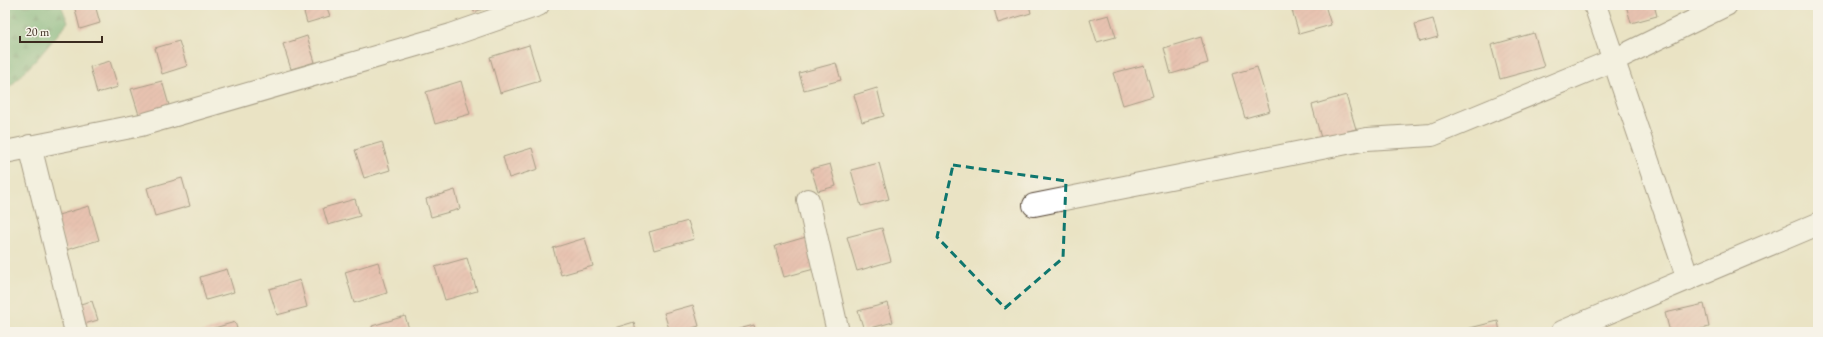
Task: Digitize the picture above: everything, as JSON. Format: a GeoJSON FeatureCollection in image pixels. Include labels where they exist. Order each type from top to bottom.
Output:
{"type":"FeatureCollection","features":[{"type":"Feature","properties":{"kind":"street"},"geometry":{"type":"LineString","coordinates":[[5,152],[141,125],[451,36],[538,5]]}},
{"type":"Feature","properties":{"kind":"street"},"geometry":{"type":"LineString","coordinates":[[1595,5],[1688,279]]}},
{"type":"Feature","properties":{"kind":"street"},"geometry":{"type":"LineString","coordinates":[[1034,205],[1367,139],[1432,135],[1614,60],[1726,5]]}},
{"type":"Feature","properties":{"kind":"street"},"geometry":{"type":"LineString","coordinates":[[30,146],[76,332]]}},
{"type":"Feature","properties":{"kind":"street"},"geometry":{"type":"LineString","coordinates":[[808,200],[838,332]]}},
{"type":"Feature","properties":{"kind":"street"},"geometry":{"type":"LineString","coordinates":[[1562,332],[1818,224]]}},
{"type":"Feature","properties":{"kind":"highlighted area"},"geometry":{"type":"Polygon","coordinates":[[[953,165],[1066,181],[1063,258],[1005,308],[937,237],[953,165]]]}},
{"type":"Feature","properties":{"kind":"green space"},"geometry":{"type":"Polygon","coordinates":[[[5,5],[61,5],[68,22],[38,58],[5,92],[5,5]]]}},
{"type":"Feature","properties":{"kind":"building"},"geometry":{"type":"Polygon","coordinates":[[[74,5],[95,5],[100,23],[80,29],[74,5]]]}},
{"type":"Feature","properties":{"kind":"building"},"geometry":{"type":"Polygon","coordinates":[[[302,5],[326,5],[330,16],[307,23],[302,5]]]}},
{"type":"Feature","properties":{"kind":"building"},"geometry":{"type":"Polygon","coordinates":[[[472,5],[495,5],[474,12],[472,5]]]}},
{"type":"Feature","properties":{"kind":"building"},"geometry":{"type":"Polygon","coordinates":[[[993,5],[1029,5],[1031,13],[998,23],[993,5]]]}},
{"type":"Feature","properties":{"kind":"building"},"geometry":{"type":"Polygon","coordinates":[[[1308,5],[1325,5],[1331,25],[1299,34],[1292,10],[1308,5]]]}},
{"type":"Feature","properties":{"kind":"building"},"geometry":{"type":"Polygon","coordinates":[[[1626,5],[1654,5],[1657,16],[1631,23],[1626,5]]]}},
{"type":"Feature","properties":{"kind":"building"},"geometry":{"type":"Polygon","coordinates":[[[1109,15],[1116,37],[1097,42],[1090,20],[1109,15]]]}},
{"type":"Feature","properties":{"kind":"building"},"geometry":{"type":"Polygon","coordinates":[[[1433,19],[1438,37],[1420,42],[1415,24],[1433,19]]]}},
{"type":"Feature","properties":{"kind":"building"},"geometry":{"type":"Polygon","coordinates":[[[1534,33],[1544,67],[1500,79],[1491,45],[1534,33]]]}},
{"type":"Feature","properties":{"kind":"building"},"geometry":{"type":"Polygon","coordinates":[[[307,36],[315,62],[291,69],[283,44],[307,36]]]}},
{"type":"Feature","properties":{"kind":"building"},"geometry":{"type":"Polygon","coordinates":[[[1201,37],[1208,63],[1171,74],[1164,48],[1201,37]]]}},
{"type":"Feature","properties":{"kind":"building"},"geometry":{"type":"Polygon","coordinates":[[[179,41],[187,66],[162,74],[155,48],[179,41]]]}},
{"type":"Feature","properties":{"kind":"building"},"geometry":{"type":"Polygon","coordinates":[[[529,45],[540,81],[500,93],[490,57],[529,45]]]}},
{"type":"Feature","properties":{"kind":"building"},"geometry":{"type":"Polygon","coordinates":[[[110,61],[118,87],[97,93],[90,67],[110,61]]]}},
{"type":"Feature","properties":{"kind":"building"},"geometry":{"type":"Polygon","coordinates":[[[836,63],[841,80],[804,90],[799,73],[836,63]]]}},
{"type":"Feature","properties":{"kind":"building"},"geometry":{"type":"Polygon","coordinates":[[[1144,65],[1153,96],[1123,105],[1113,73],[1144,65]]]}},
{"type":"Feature","properties":{"kind":"building"},"geometry":{"type":"Polygon","coordinates":[[[1257,67],[1270,111],[1245,118],[1232,74],[1257,67]]]}},
{"type":"Feature","properties":{"kind":"building"},"geometry":{"type":"Polygon","coordinates":[[[162,81],[170,109],[140,118],[131,89],[162,81]]]}},
{"type":"Feature","properties":{"kind":"building"},"geometry":{"type":"Polygon","coordinates":[[[461,81],[470,114],[435,124],[426,92],[461,81]]]}},
{"type":"Feature","properties":{"kind":"building"},"geometry":{"type":"Polygon","coordinates":[[[877,88],[884,116],[862,122],[854,95],[877,88]]]}},
{"type":"Feature","properties":{"kind":"building"},"geometry":{"type":"Polygon","coordinates":[[[1346,95],[1356,129],[1321,138],[1312,105],[1346,95]]]}},
{"type":"Feature","properties":{"kind":"building"},"geometry":{"type":"Polygon","coordinates":[[[382,142],[390,170],[364,178],[355,150],[382,142]]]}},
{"type":"Feature","properties":{"kind":"building"},"geometry":{"type":"Polygon","coordinates":[[[532,148],[538,169],[509,178],[503,157],[532,148]]]}},
{"type":"Feature","properties":{"kind":"building"},"geometry":{"type":"Polygon","coordinates":[[[879,163],[889,199],[861,206],[851,170],[879,163]]]}},
{"type":"Feature","properties":{"kind":"building"},"geometry":{"type":"Polygon","coordinates":[[[830,164],[836,186],[818,191],[811,169],[830,164]]]}},
{"type":"Feature","properties":{"kind":"building"},"geometry":{"type":"Polygon","coordinates":[[[182,178],[190,206],[155,216],[147,188],[182,178]]]}},
{"type":"Feature","properties":{"kind":"building"},"geometry":{"type":"Polygon","coordinates":[[[455,190],[460,209],[431,217],[426,199],[455,190]]]}},
{"type":"Feature","properties":{"kind":"building"},"geometry":{"type":"Polygon","coordinates":[[[355,199],[360,216],[328,225],[323,208],[355,199]]]}},
{"type":"Feature","properties":{"kind":"building"},"geometry":{"type":"Polygon","coordinates":[[[89,206],[99,240],[66,250],[55,216],[89,206]]]}},
{"type":"Feature","properties":{"kind":"building"},"geometry":{"type":"Polygon","coordinates":[[[688,221],[694,239],[654,250],[649,232],[688,221]]]}},
{"type":"Feature","properties":{"kind":"building"},"geometry":{"type":"Polygon","coordinates":[[[882,228],[891,261],[857,271],[847,237],[882,228]]]}},
{"type":"Feature","properties":{"kind":"building"},"geometry":{"type":"Polygon","coordinates":[[[806,237],[814,269],[784,277],[775,246],[806,237]]]}},
{"type":"Feature","properties":{"kind":"building"},"geometry":{"type":"Polygon","coordinates":[[[585,238],[593,266],[561,275],[553,248],[585,238]]]}},
{"type":"Feature","properties":{"kind":"building"},"geometry":{"type":"Polygon","coordinates":[[[467,258],[477,291],[445,300],[435,267],[467,258]]]}},
{"type":"Feature","properties":{"kind":"building"},"geometry":{"type":"Polygon","coordinates":[[[378,262],[387,293],[354,303],[345,272],[378,262]]]}},
{"type":"Feature","properties":{"kind":"building"},"geometry":{"type":"Polygon","coordinates":[[[227,269],[234,292],[206,300],[200,277],[227,269]]]}},
{"type":"Feature","properties":{"kind":"building"},"geometry":{"type":"Polygon","coordinates":[[[300,280],[307,307],[277,315],[269,289],[300,280]]]}},
{"type":"Feature","properties":{"kind":"building"},"geometry":{"type":"Polygon","coordinates":[[[92,301],[98,320],[81,325],[76,305],[92,301]]]}},
{"type":"Feature","properties":{"kind":"building"},"geometry":{"type":"Polygon","coordinates":[[[888,303],[893,322],[864,330],[858,311],[888,303]]]}},
{"type":"Feature","properties":{"kind":"building"},"geometry":{"type":"Polygon","coordinates":[[[1704,304],[1709,327],[1690,332],[1670,332],[1665,313],[1704,304]]]}},
{"type":"Feature","properties":{"kind":"building"},"geometry":{"type":"Polygon","coordinates":[[[693,305],[699,326],[680,332],[670,332],[664,313],[693,305]]]}},
{"type":"Feature","properties":{"kind":"building"},"geometry":{"type":"Polygon","coordinates":[[[405,316],[410,332],[373,332],[372,326],[405,316]]]}},
{"type":"Feature","properties":{"kind":"building"},"geometry":{"type":"Polygon","coordinates":[[[1498,321],[1500,332],[1467,332],[1466,329],[1498,321]]]}},
{"type":"Feature","properties":{"kind":"building"},"geometry":{"type":"Polygon","coordinates":[[[235,322],[238,332],[201,332],[235,322]]]}},
{"type":"Feature","properties":{"kind":"building"},"geometry":{"type":"Polygon","coordinates":[[[634,322],[636,332],[612,332],[611,329],[634,322]]]}},
{"type":"Feature","properties":{"kind":"building"},"geometry":{"type":"Polygon","coordinates":[[[754,325],[756,332],[728,332],[754,325]]]}}]}
